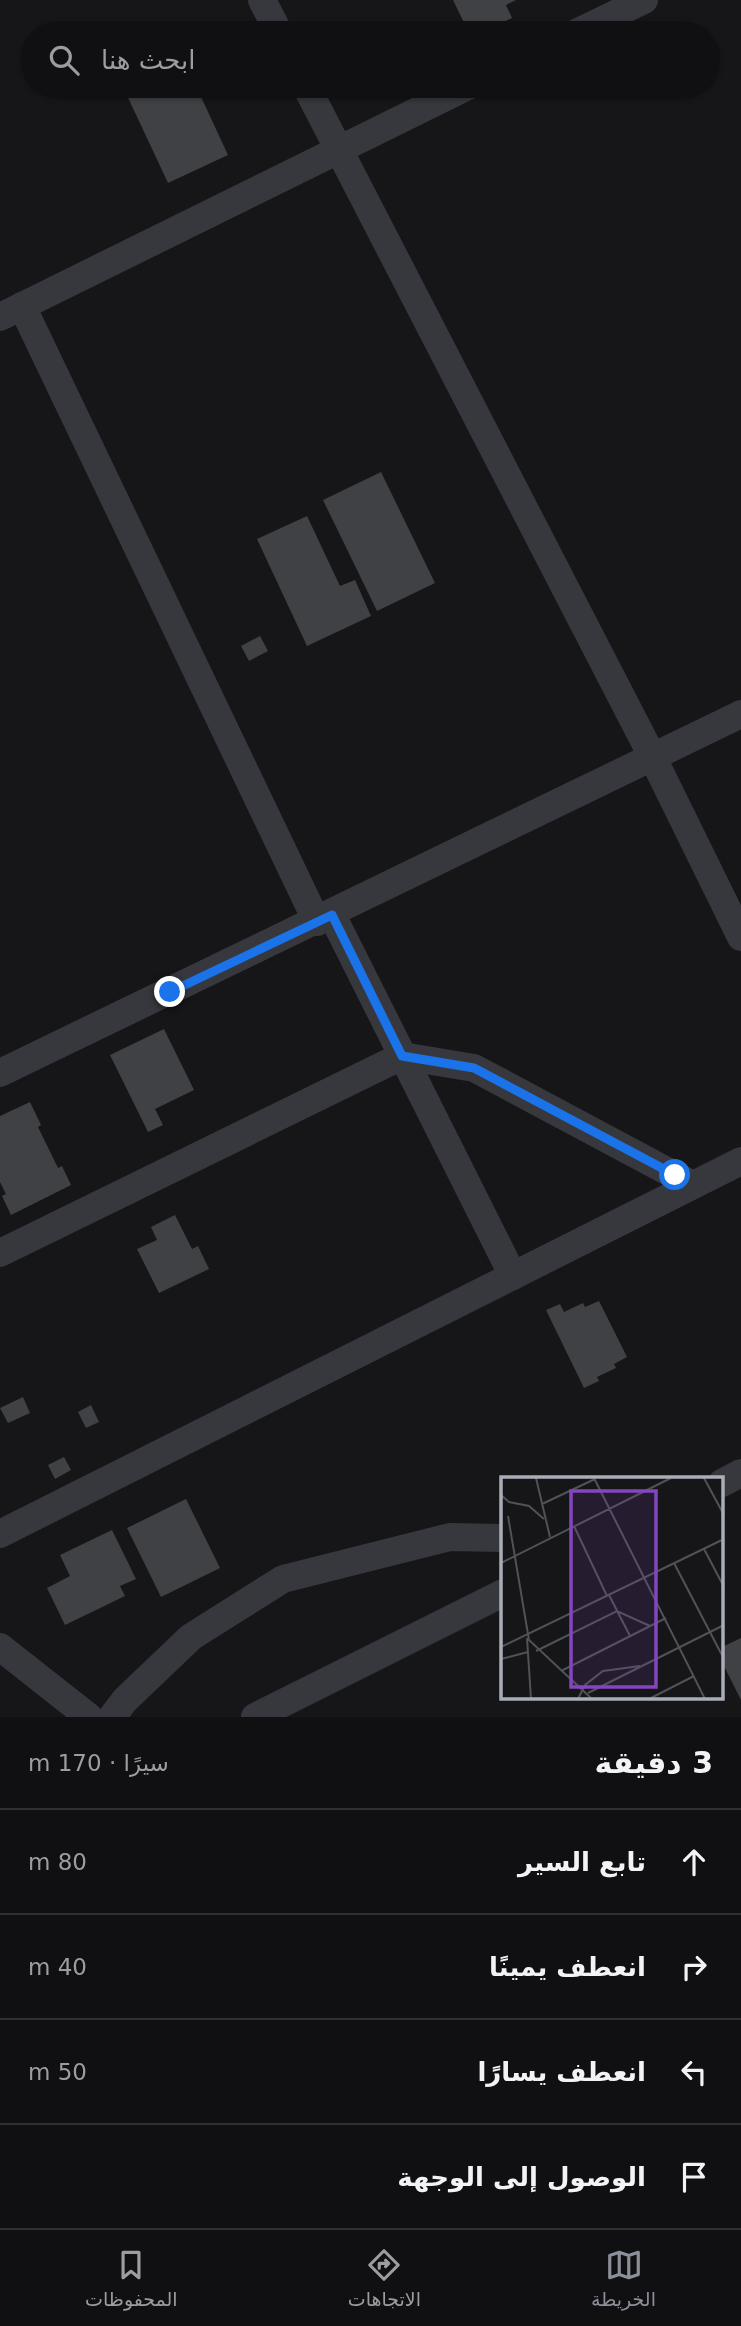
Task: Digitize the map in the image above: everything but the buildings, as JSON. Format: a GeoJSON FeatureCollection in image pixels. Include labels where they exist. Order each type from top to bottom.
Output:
{"type":"FeatureCollection","features":[{"type":"Feature","properties":{"kind":"street"},"geometry":{"type":"LineString","coordinates":[[262,0],[273,21]]}},
{"type":"Feature","properties":{"kind":"street"},"geometry":{"type":"LineString","coordinates":[[586,19],[644,0]]}},
{"type":"Feature","properties":{"kind":"street"},"geometry":{"type":"LineString","coordinates":[[312,98],[653,758],[741,937]]}},
{"type":"Feature","properties":{"kind":"street"},"geometry":{"type":"LineString","coordinates":[[443,98],[11,311],[324,919],[402,1056],[513,1276]]}},
{"type":"Feature","properties":{"kind":"street"},"geometry":{"type":"LineString","coordinates":[[0,1073],[324,919],[741,715]]}},
{"type":"Feature","properties":{"kind":"street"},"geometry":{"type":"LineString","coordinates":[[0,1252],[402,1056],[474,1068],[693,1185]]}},
{"type":"Feature","properties":{"kind":"street"},"geometry":{"type":"LineString","coordinates":[[0,1534],[741,1161]]}},
{"type":"Feature","properties":{"kind":"street"},"geometry":{"type":"LineString","coordinates":[[724,1482],[741,1473]]}},
{"type":"Feature","properties":{"kind":"street"},"geometry":{"type":"LineString","coordinates":[[112,1717],[125,1700],[191,1637],[283,1580],[450,1537],[501,1538]]}},
{"type":"Feature","properties":{"kind":"street"},"geometry":{"type":"LineString","coordinates":[[255,1717],[501,1594]]}},
{"type":"Feature","properties":{"kind":"street"},"geometry":{"type":"LineString","coordinates":[[0,1647],[89,1717]]}},
{"type":"Feature","properties":{"kind":"route"},"geometry":{"type":"LineString","coordinates":[[170,992],[332,915],[402,1056],[474,1068],[675,1175]]}}]}
